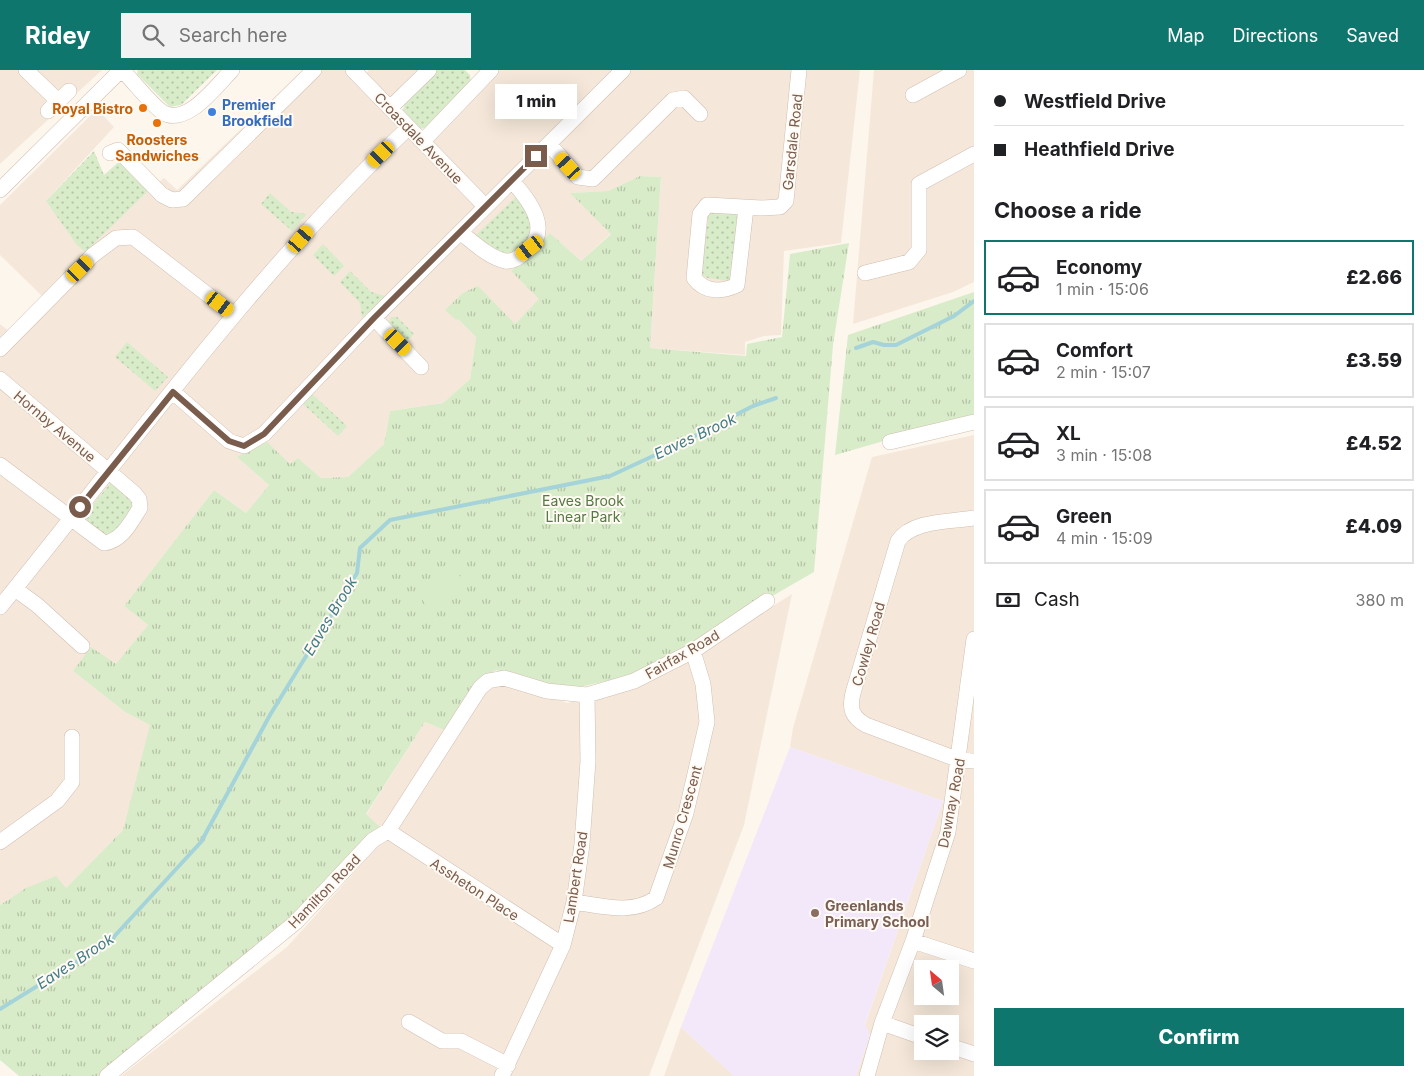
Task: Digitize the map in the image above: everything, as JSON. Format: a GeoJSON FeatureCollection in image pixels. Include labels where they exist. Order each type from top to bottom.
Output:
{"type":"FeatureCollection","features":[{"type":"Feature","properties":{"kind":"street"},"geometry":{"type":"LineString","coordinates":[[26,70],[58,101]]}},
{"type":"Feature","properties":{"kind":"street"},"geometry":{"type":"LineString","coordinates":[[0,190],[122,70],[163,112],[175,116],[190,112],[232,70]]}},
{"type":"Feature","properties":{"kind":"street"},"geometry":{"type":"LineString","coordinates":[[110,153],[118,150],[162,194],[172,200],[183,199],[314,70]]}},
{"type":"Feature","properties":{"kind":"street","name":"Croasdale Avenue"},"geometry":{"type":"LineString","coordinates":[[352,70],[485,206]]}},
{"type":"Feature","properties":{"kind":"street"},"geometry":{"type":"LineString","coordinates":[[390,108],[429,70]]}},
{"type":"Feature","properties":{"kind":"street","name":"Garsdale Road"},"geometry":{"type":"LineString","coordinates":[[746,208],[737,285],[726,290],[705,288],[694,278],[700,214],[707,206],[780,207],[786,201],[799,70]]}},
{"type":"Feature","properties":{"kind":"street"},"geometry":{"type":"LineString","coordinates":[[913,94],[959,70]]}},
{"type":"Feature","properties":{"kind":"street"},"geometry":{"type":"LineString","coordinates":[[423,141],[483,72]]}},
{"type":"Feature","properties":{"kind":"street"},"geometry":{"type":"LineString","coordinates":[[173,392],[229,441],[244,446],[264,434],[374,318],[549,144],[616,72]]}},
{"type":"Feature","properties":{"kind":"street"},"geometry":{"type":"LineString","coordinates":[[549,144],[578,177],[592,179],[673,100],[684,98],[700,114]]}},
{"type":"Feature","properties":{"kind":"street"},"geometry":{"type":"LineString","coordinates":[[0,607],[234,315],[354,179],[408,128]]}},
{"type":"Feature","properties":{"kind":"street"},"geometry":{"type":"LineString","coordinates":[[865,273],[909,262],[919,250],[919,184],[974,154]]}},
{"type":"Feature","properties":{"kind":"street"},"geometry":{"type":"LineString","coordinates":[[460,232],[484,251],[506,261],[514,261],[530,248],[538,238],[540,228],[526,196],[512,181]]}},
{"type":"Feature","properties":{"kind":"street"},"geometry":{"type":"LineString","coordinates":[[0,349],[93,256],[116,238],[133,237],[234,315]]}},
{"type":"Feature","properties":{"kind":"street"},"geometry":{"type":"LineString","coordinates":[[374,318],[421,367]]}},
{"type":"Feature","properties":{"kind":"street","name":"Hornby Avenue"},"geometry":{"type":"LineString","coordinates":[[0,379],[139,499],[140,508],[114,542],[104,543],[70,519]]}},
{"type":"Feature","properties":{"kind":"street"},"geometry":{"type":"LineString","coordinates":[[890,442],[974,422]]}},
{"type":"Feature","properties":{"kind":"street"},"geometry":{"type":"LineString","coordinates":[[0,465],[70,519]]}},
{"type":"Feature","properties":{"kind":"street","name":"Cowley Road"},"geometry":{"type":"LineString","coordinates":[[967,760],[866,725],[856,718],[851,709],[851,702],[895,549],[903,534],[912,528],[974,518]]}},
{"type":"Feature","properties":{"kind":"street"},"geometry":{"type":"LineString","coordinates":[[14,589],[38,605],[82,646]]}},
{"type":"Feature","properties":{"kind":"street","name":"Fairfax Road"},"geometry":{"type":"LineString","coordinates":[[504,678],[547,691],[587,695],[634,681],[693,651],[766,601]]}},
{"type":"Feature","properties":{"kind":"street","name":"Dawnay Road"},"geometry":{"type":"LineString","coordinates":[[868,1076],[882,1023],[913,941],[948,832],[967,760],[974,639]]}},
{"type":"Feature","properties":{"kind":"street","name":"Munro Crescent"},"geometry":{"type":"LineString","coordinates":[[574,902],[632,909],[645,906],[656,898],[686,813],[707,722],[703,684],[693,651]]}},
{"type":"Feature","properties":{"kind":"street","name":"Hamilton Road"},"geometry":{"type":"LineString","coordinates":[[107,1076],[296,922],[373,840],[388,832],[480,688],[488,681],[504,678]]}},
{"type":"Feature","properties":{"kind":"street","name":"Lambert Road"},"geometry":{"type":"LineString","coordinates":[[505,1070],[563,945],[574,902],[582,844],[588,761],[587,695]]}},
{"type":"Feature","properties":{"kind":"street"},"geometry":{"type":"LineString","coordinates":[[0,842],[56,801],[72,782],[72,737]]}},
{"type":"Feature","properties":{"kind":"street","name":"Assheton Place"},"geometry":{"type":"LineString","coordinates":[[388,832],[563,945]]}},
{"type":"Feature","properties":{"kind":"street"},"geometry":{"type":"LineString","coordinates":[[913,941],[974,961]]}},
{"type":"Feature","properties":{"kind":"street"},"geometry":{"type":"LineString","coordinates":[[409,1022],[442,1042],[461,1041],[505,1070]]}},
{"type":"Feature","properties":{"kind":"street"},"geometry":{"type":"LineString","coordinates":[[882,1023],[914,1034]]}},
{"type":"Feature","properties":{"kind":"street"},"geometry":{"type":"LineString","coordinates":[[959,1049],[974,1054]]}},
{"type":"Feature","properties":{"kind":"shaded area"},"geometry":{"type":"Polygon","coordinates":[[[0,70],[102,70],[0,164],[0,70]]]}},
{"type":"Feature","properties":{"kind":"shaded area"},"geometry":{"type":"Polygon","coordinates":[[[303,70],[362,70],[366,74],[369,70],[431,70],[395,103],[425,136],[490,78],[479,70],[860,70],[841,243],[784,251],[781,335],[764,336],[745,342],[745,355],[650,348],[661,177],[640,176],[608,191],[571,193],[611,233],[581,261],[550,233],[511,271],[540,299],[515,324],[458,319],[476,337],[470,379],[443,403],[390,411],[384,444],[348,477],[321,478],[298,458],[290,465],[237,457],[269,485],[246,513],[214,490],[124,606],[148,625],[116,665],[73,671],[125,712],[151,725],[123,830],[66,888],[26,888],[0,905],[0,324],[9,331],[43,297],[0,255],[0,205],[97,109],[114,127],[46,201],[150,189],[164,178],[177,190],[303,70]]]}},
{"type":"Feature","properties":{"kind":"shaded area"},"geometry":{"type":"Polygon","coordinates":[[[874,70],[974,70],[974,282],[953,292],[853,324],[874,70]]]}},
{"type":"Feature","properties":{"kind":"shaded area"},"geometry":{"type":"Polygon","coordinates":[[[974,435],[974,1076],[856,1076],[870,1035],[865,1025],[943,801],[790,747],[793,728],[872,457],[974,435]]]}},
{"type":"Feature","properties":{"kind":"shaded area"},"geometry":{"type":"Polygon","coordinates":[[[792,594],[744,825],[649,1076],[121,1076],[287,947],[388,835],[366,815],[425,722],[444,730],[485,691],[499,685],[514,687],[568,703],[668,673],[792,594]]]}},
{"type":"Feature","properties":{"kind":"shaded area","name":"Greenlands Primary School"},"geometry":{"type":"Polygon","coordinates":[[[790,747],[943,801],[865,1024],[870,1035],[856,1076],[734,1076],[681,1027],[790,747]]]}},
{"type":"Feature","properties":{"kind":"shaded area"},"geometry":{"type":"Polygon","coordinates":[[[681,1027],[734,1076],[664,1076],[681,1027]]]}},
{"type":"Feature","properties":{"kind":"green space"},"geometry":{"type":"Polygon","coordinates":[[[138,70],[217,70],[181,105],[170,107],[137,74],[138,70]]]}},
{"type":"Feature","properties":{"kind":"green space"},"geometry":{"type":"Polygon","coordinates":[[[437,70],[465,70],[470,75],[471,82],[428,127],[420,129],[403,110],[405,103],[437,70]]]}},
{"type":"Feature","properties":{"kind":"green space"},"geometry":{"type":"Polygon","coordinates":[[[94,151],[104,175],[122,159],[150,189],[85,252],[77,245],[46,201],[94,151]]]}},
{"type":"Feature","properties":{"kind":"green space","name":"Eaves Brook Linear Park"},"geometry":{"type":"Polygon","coordinates":[[[640,176],[661,177],[650,348],[746,356],[747,344],[782,337],[790,254],[849,243],[833,345],[814,572],[637,674],[562,691],[496,670],[477,682],[444,730],[425,722],[366,814],[380,827],[237,973],[107,1076],[19,1076],[0,1060],[0,905],[26,888],[56,876],[66,888],[123,830],[150,725],[125,712],[73,671],[91,647],[116,664],[148,625],[124,606],[214,490],[246,513],[269,485],[237,457],[267,442],[290,464],[298,458],[321,478],[348,477],[384,444],[390,411],[443,403],[470,379],[476,337],[458,319],[456,320],[445,310],[463,293],[478,286],[515,324],[539,299],[511,271],[550,233],[581,261],[611,234],[570,193],[608,191],[640,176]]]}},
{"type":"Feature","properties":{"kind":"green space"},"geometry":{"type":"Polygon","coordinates":[[[270,193],[291,212],[307,214],[292,231],[261,204],[270,193]]]}},
{"type":"Feature","properties":{"kind":"green space"},"geometry":{"type":"Polygon","coordinates":[[[517,196],[526,210],[536,233],[516,256],[496,251],[475,236],[517,196]]]}},
{"type":"Feature","properties":{"kind":"green space"},"geometry":{"type":"Polygon","coordinates":[[[734,210],[739,215],[735,275],[729,281],[708,278],[701,274],[709,212],[734,210]]]}},
{"type":"Feature","properties":{"kind":"green space"},"geometry":{"type":"Polygon","coordinates":[[[323,244],[344,266],[334,276],[313,255],[323,244]]]}},
{"type":"Feature","properties":{"kind":"green space"},"geometry":{"type":"Polygon","coordinates":[[[350,271],[371,292],[385,296],[362,318],[360,303],[340,282],[350,271]]]}},
{"type":"Feature","properties":{"kind":"green space"},"geometry":{"type":"Polygon","coordinates":[[[974,292],[974,415],[835,455],[848,335],[974,292]]]}},
{"type":"Feature","properties":{"kind":"green space"},"geometry":{"type":"Polygon","coordinates":[[[391,317],[397,317],[414,334],[404,345],[388,324],[391,317]]]}},
{"type":"Feature","properties":{"kind":"green space"},"geometry":{"type":"Polygon","coordinates":[[[127,342],[168,377],[155,391],[115,357],[127,342]]]}},
{"type":"Feature","properties":{"kind":"green space"},"geometry":{"type":"Polygon","coordinates":[[[311,393],[347,426],[338,436],[302,403],[311,393]]]}},
{"type":"Feature","properties":{"kind":"green space"},"geometry":{"type":"Polygon","coordinates":[[[113,480],[134,499],[133,510],[111,535],[103,536],[82,518],[113,480]]]}},
{"type":"Feature","properties":{"kind":"green space"},"geometry":{"type":"Polygon","coordinates":[[[448,563],[467,584],[433,613],[415,591],[448,563]]]}},
{"type":"Feature","properties":{"kind":"waterway"},"geometry":{"type":"LineString","coordinates":[[856,348],[873,342],[884,345],[896,345],[954,316],[974,301]]}},
{"type":"Feature","properties":{"kind":"waterway","name":"Eaves Brook"},"geometry":{"type":"LineString","coordinates":[[0,1009],[110,941],[201,842],[270,715],[357,573],[360,548],[390,520],[610,476],[679,444],[753,406],[776,398]]}},
{"type":"Feature","properties":{"kind":"place","name":"Royal Bistro"},"geometry":{"type":"Point","coordinates":[143,108]}},
{"type":"Feature","properties":{"kind":"place","name":"Premier Brookfield"},"geometry":{"type":"Point","coordinates":[212,112]}},
{"type":"Feature","properties":{"kind":"place","name":"Roosters Sandwiches"},"geometry":{"type":"Point","coordinates":[157,123]}},
{"type":"Feature","properties":{"kind":"place","name":"Greenlands Primary School"},"geometry":{"type":"Point","coordinates":[815,913]}},
{"type":"Feature","properties":{"kind":"route"},"geometry":{"type":"LineString","coordinates":[[80,507],[173,392],[229,441],[244,446],[264,434],[374,318],[536,156]]}}]}
